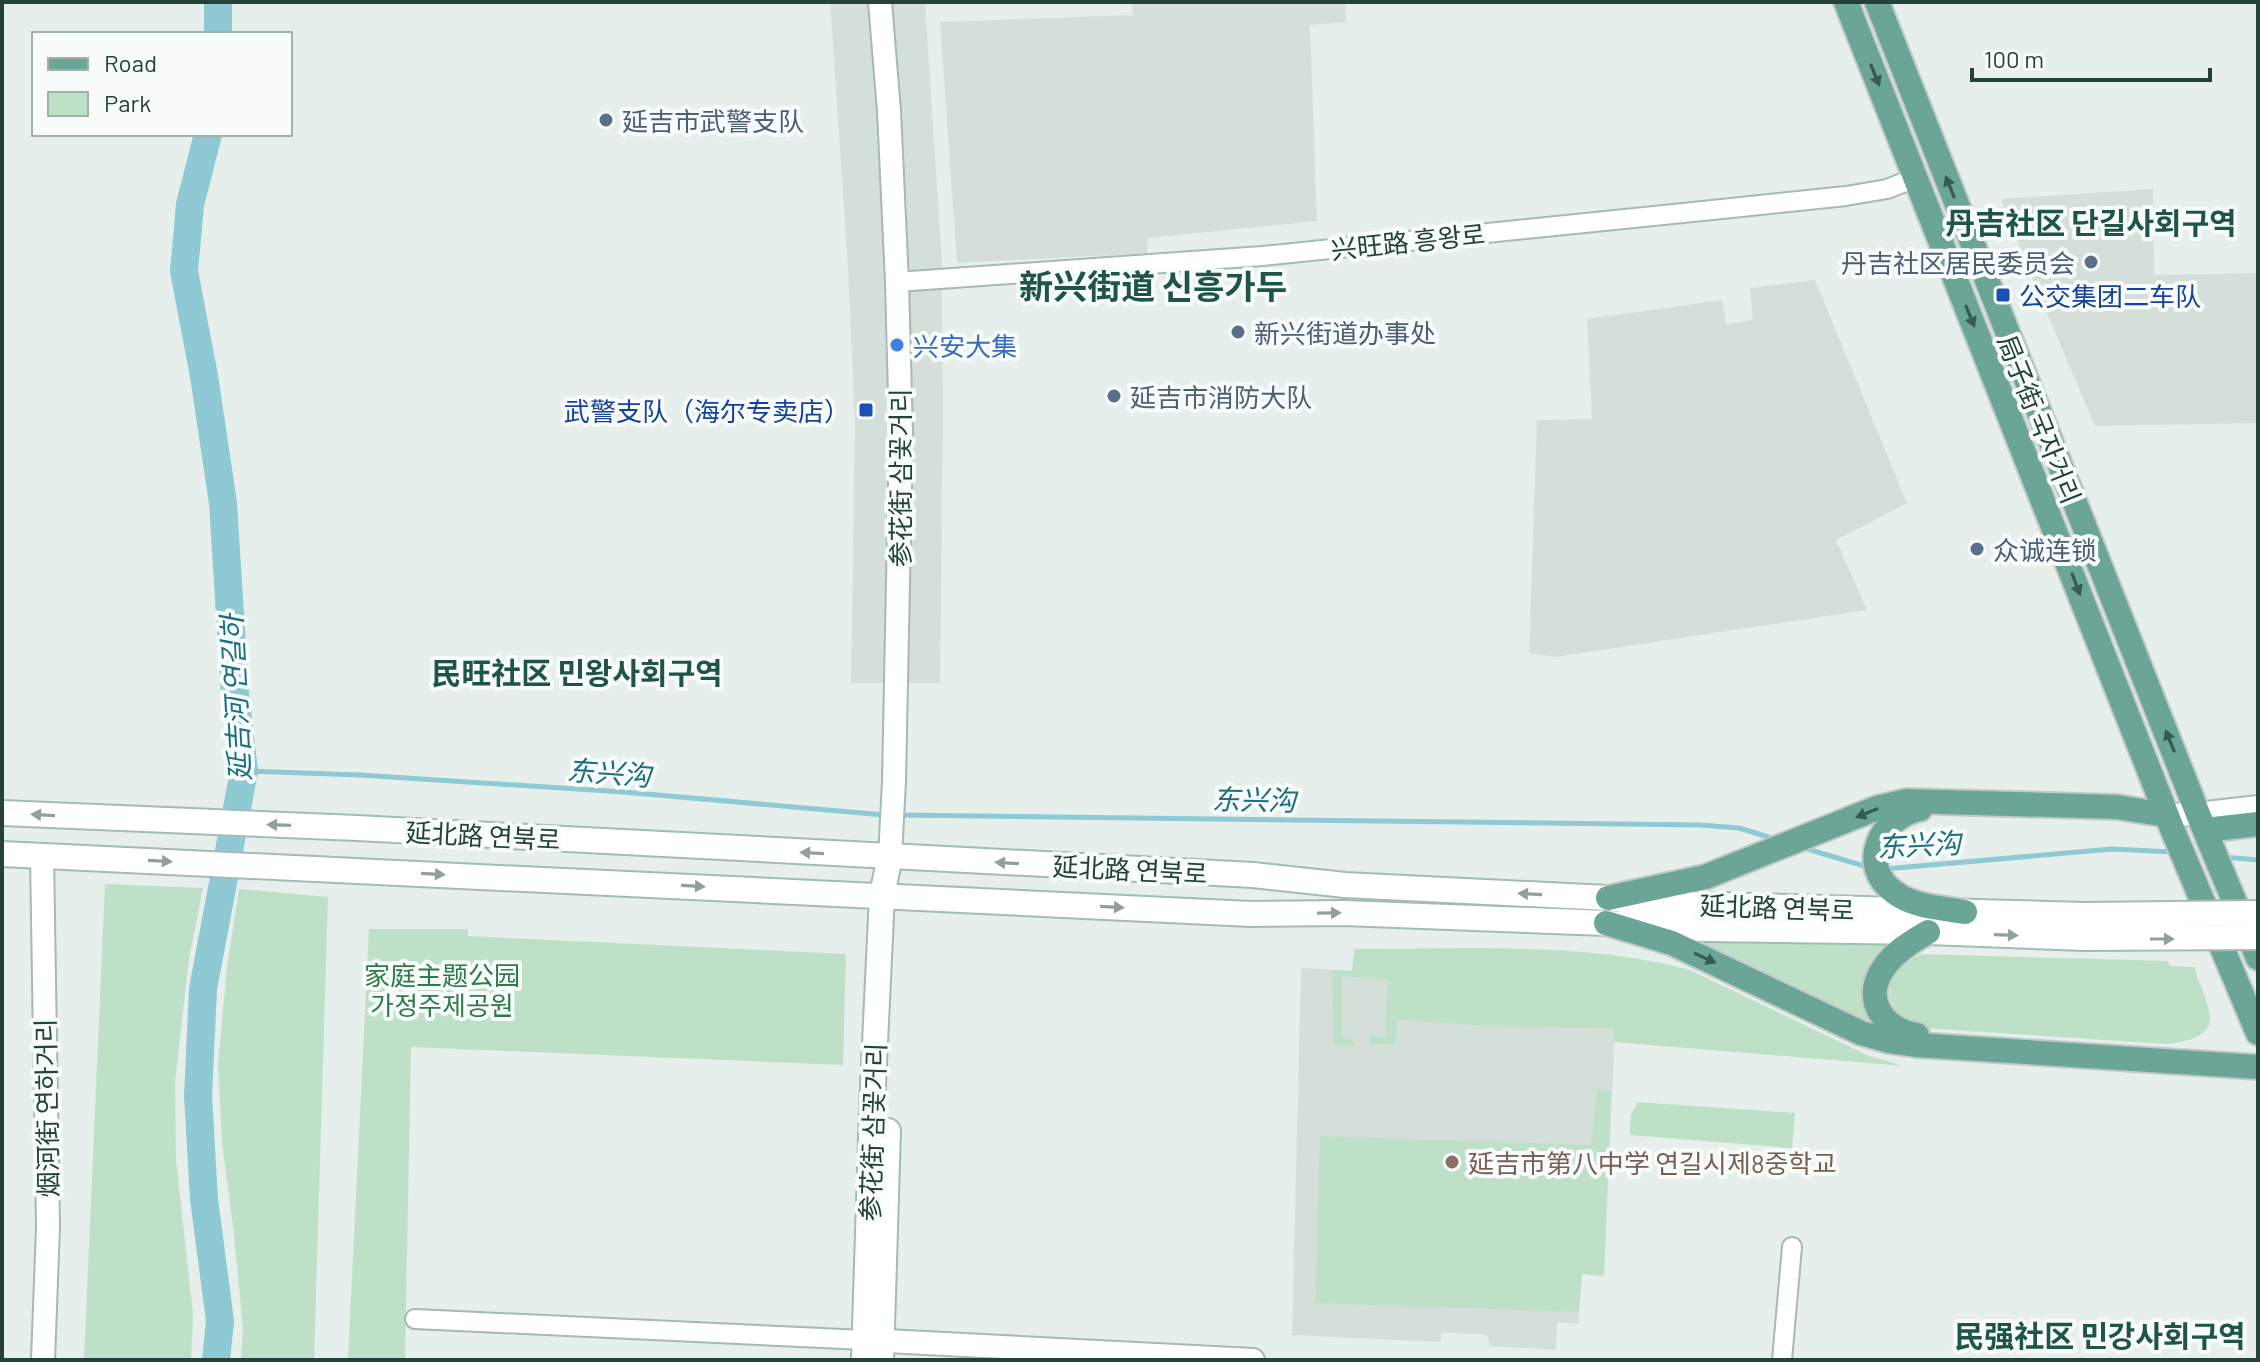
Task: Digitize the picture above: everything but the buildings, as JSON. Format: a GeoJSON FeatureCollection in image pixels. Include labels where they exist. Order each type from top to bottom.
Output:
{"type":"FeatureCollection","features":[{"type":"Feature","properties":{"kind":"main road","name":"局子街 국자거리"},"geometry":{"type":"LineString","coordinates":[[1846,2],[2169,823],[2258,1033]]}},
{"type":"Feature","properties":{"kind":"main road","name":"局子街 국자거리"},"geometry":{"type":"LineString","coordinates":[[1877,2],[2258,958]]}},
{"type":"Feature","properties":{"kind":"main road"},"geometry":{"type":"LineString","coordinates":[[1608,898],[1689,882],[1877,808],[1907,801],[2117,807],[2169,823]]}},
{"type":"Feature","properties":{"kind":"main road"},"geometry":{"type":"LineString","coordinates":[[1965,912],[1916,903],[1891,890],[1879,873],[1877,844],[1882,832],[1897,816],[1918,808],[2169,823]]}},
{"type":"Feature","properties":{"kind":"main road","name":"延北路 연북로"},"geometry":{"type":"LineString","coordinates":[[2,813],[357,828],[1253,875],[1345,885],[1608,898],[1642,903],[1965,912],[2085,926],[2258,937]]}},
{"type":"Feature","properties":{"kind":"main road"},"geometry":{"type":"LineString","coordinates":[[2203,826],[2258,824]]}},
{"type":"Feature","properties":{"kind":"main road","name":"延北路 연북로"},"geometry":{"type":"LineString","coordinates":[[2,854],[1251,914],[1344,913],[1706,929],[1928,932],[2085,926],[2258,913]]}},
{"type":"Feature","properties":{"kind":"main road","name":"参花街 삼꽃거리"},"geometry":{"type":"LineString","coordinates":[[873,1350],[872,1106],[890,857]]}},
{"type":"Feature","properties":{"kind":"main road"},"geometry":{"type":"LineString","coordinates":[[1606,923],[1672,943],[1861,1033],[1889,1041],[2258,1067]]}},
{"type":"Feature","properties":{"kind":"main road"},"geometry":{"type":"LineString","coordinates":[[1928,932],[1889,960],[1877,982],[1876,998],[1884,1019],[1908,1034],[2258,1061]]}},
{"type":"Feature","properties":{"kind":"street","name":"参花街 삼꽃거리"},"geometry":{"type":"LineString","coordinates":[[880,2],[889,111],[901,435],[890,857]]}},
{"type":"Feature","properties":{"kind":"street","name":"兴旺路 흥왕로"},"geometry":{"type":"LineString","coordinates":[[897,282],[1262,256],[1690,213],[1846,196],[1887,189],[1915,178]]}},
{"type":"Feature","properties":{"kind":"street"},"geometry":{"type":"LineString","coordinates":[[2169,823],[2203,826],[2258,807]]}},
{"type":"Feature","properties":{"kind":"street","name":"烟河街 연하거리"},"geometry":{"type":"LineString","coordinates":[[42,855],[48,1227],[43,1360]]}},
{"type":"Feature","properties":{"kind":"street"},"geometry":{"type":"LineString","coordinates":[[1782,1360],[1792,1247]]}},
{"type":"Feature","properties":{"kind":"street"},"geometry":{"type":"LineString","coordinates":[[415,1319],[873,1350],[1253,1360]]}},
{"type":"Feature","properties":{"kind":"shaded area","name":"兴安大集"},"geometry":{"type":"Polygon","coordinates":[[[830,2],[925,2],[942,263],[940,683],[851,683],[855,425],[830,2]]]}},
{"type":"Feature","properties":{"kind":"shaded area"},"geometry":{"type":"Polygon","coordinates":[[[1132,2],[1345,2],[1346,22],[1310,25],[1317,221],[1148,238],[1147,253],[957,263],[940,22],[1133,15],[1132,2]]]}},
{"type":"Feature","properties":{"kind":"shaded area"},"geometry":{"type":"Polygon","coordinates":[[[2153,189],[2154,275],[2258,273],[2258,423],[2095,426],[2001,199],[2153,189]]]}},
{"type":"Feature","properties":{"kind":"shaded area"},"geometry":{"type":"Polygon","coordinates":[[[1815,280],[1907,503],[1836,540],[1867,610],[1555,657],[1529,653],[1537,420],[1592,419],[1587,319],[1722,300],[1726,324],[1753,320],[1750,288],[1815,280]]]}},
{"type":"Feature","properties":{"kind":"shaded area","name":"延吉市第八中学 연길시제8중학교"},"geometry":{"type":"Polygon","coordinates":[[[1301,968],[1617,985],[1604,1276],[1582,1274],[1578,1324],[1557,1322],[1556,1350],[1490,1346],[1487,1335],[1442,1332],[1440,1342],[1292,1335],[1301,968]]]}},
{"type":"Feature","properties":{"kind":"green space"},"geometry":{"type":"Polygon","coordinates":[[[105,884],[203,888],[189,959],[175,1082],[176,1160],[193,1314],[191,1360],[84,1360],[105,884]]]}},
{"type":"Feature","properties":{"kind":"green space"},"geometry":{"type":"Polygon","coordinates":[[[239,889],[328,897],[314,1360],[241,1360],[243,1329],[222,1142],[218,1064],[227,967],[239,889]]]}},
{"type":"Feature","properties":{"kind":"green space","name":"家庭主题公园 가정주제공원"},"geometry":{"type":"Polygon","coordinates":[[[369,929],[468,929],[468,936],[846,954],[843,1065],[411,1047],[405,1360],[348,1360],[369,929]]]}},
{"type":"Feature","properties":{"kind":"green space"},"geometry":{"type":"Polygon","coordinates":[[[1691,937],[1894,943],[1873,967],[1873,1017],[1867,1021],[1691,937]]]}},
{"type":"Feature","properties":{"kind":"green space"},"geometry":{"type":"Polygon","coordinates":[[[1354,949],[1524,949],[1608,954],[1650,961],[1690,970],[1867,1055],[1903,1066],[1614,1042],[1614,1029],[1397,1020],[1395,1045],[1370,1044],[1370,1036],[1385,1037],[1388,979],[1342,976],[1341,1037],[1354,1039],[1355,1046],[1333,1045],[1332,970],[1352,971],[1354,949]]]}},
{"type":"Feature","properties":{"kind":"green space"},"geometry":{"type":"Polygon","coordinates":[[[1922,954],[2168,961],[2170,966],[2194,967],[2210,1020],[2200,1035],[2167,1044],[1922,1028],[1897,1012],[1889,992],[1898,971],[1922,954]]]}},
{"type":"Feature","properties":{"kind":"green space"},"geometry":{"type":"Polygon","coordinates":[[[1597,1090],[1611,1091],[1604,1276],[1582,1274],[1579,1312],[1315,1303],[1320,1136],[1591,1145],[1597,1090]]]}},
{"type":"Feature","properties":{"kind":"green space"},"geometry":{"type":"Polygon","coordinates":[[[1638,1102],[1795,1113],[1792,1148],[1630,1135],[1631,1115],[1638,1102]]]}},
{"type":"Feature","properties":{"kind":"waterway","name":"延吉河 연길하"},"geometry":{"type":"LineString","coordinates":[[218,2],[218,32]]}},
{"type":"Feature","properties":{"kind":"waterway","name":"延吉河 연길하"},"geometry":{"type":"LineString","coordinates":[[207,136],[190,205],[184,271],[223,503],[235,694],[244,771],[203,989],[198,1096],[204,1199],[220,1321],[216,1360]]}},
{"type":"Feature","properties":{"kind":"waterway","name":"东兴沟"},"geometry":{"type":"LineString","coordinates":[[244,771],[360,775],[623,792],[885,815]]}},
{"type":"Feature","properties":{"kind":"waterway","name":"东兴沟"},"geometry":{"type":"LineString","coordinates":[[899,815],[1700,825],[1739,828],[1775,839]]}},
{"type":"Feature","properties":{"kind":"waterway","name":"东兴沟"},"geometry":{"type":"LineString","coordinates":[[1804,848],[1871,868]]}},
{"type":"Feature","properties":{"kind":"waterway","name":"东兴沟"},"geometry":{"type":"LineString","coordinates":[[1885,869],[2112,849],[2173,852]]}},
{"type":"Feature","properties":{"kind":"waterway","name":"东兴沟"},"geometry":{"type":"LineString","coordinates":[[2223,857],[2258,860]]}},
{"type":"Feature","properties":{"kind":"place","name":"延吉市武警支队"},"geometry":{"type":"Point","coordinates":[606,120]}},
{"type":"Feature","properties":{"kind":"place","name":"丹吉社区居民委员会"},"geometry":{"type":"Point","coordinates":[2091,262]}},
{"type":"Feature","properties":{"kind":"place","name":"公交集团二车队"},"geometry":{"type":"Point","coordinates":[2003,295]}},
{"type":"Feature","properties":{"kind":"place","name":"新兴街道办事处"},"geometry":{"type":"Point","coordinates":[1238,332]}},
{"type":"Feature","properties":{"kind":"place","name":"兴安大集"},"geometry":{"type":"Point","coordinates":[897,345]}},
{"type":"Feature","properties":{"kind":"place","name":"延吉市消防大队"},"geometry":{"type":"Point","coordinates":[1114,396]}},
{"type":"Feature","properties":{"kind":"place","name":"武警支队（海尔专卖店）"},"geometry":{"type":"Point","coordinates":[866,410]}},
{"type":"Feature","properties":{"kind":"place","name":"众诚连锁"},"geometry":{"type":"Point","coordinates":[1977,549]}},
{"type":"Feature","properties":{"kind":"place","name":"延吉市第八中学 연길시제8중학교"},"geometry":{"type":"Point","coordinates":[1452,1162]}},
{"type":"Feature","properties":{"kind":"district","name":"丹吉社区 단길사회구역"},"geometry":{"type":"Point","coordinates":[2091,222]}},
{"type":"Feature","properties":{"kind":"district","name":"新兴街道 신흥가두"},"geometry":{"type":"Point","coordinates":[1153,285]}},
{"type":"Feature","properties":{"kind":"district","name":"民旺社区 민왕사회구역"},"geometry":{"type":"Point","coordinates":[577,672]}},
{"type":"Feature","properties":{"kind":"district","name":"民强社区 민강사회구역"},"geometry":{"type":"Point","coordinates":[2100,1335]}}]}
